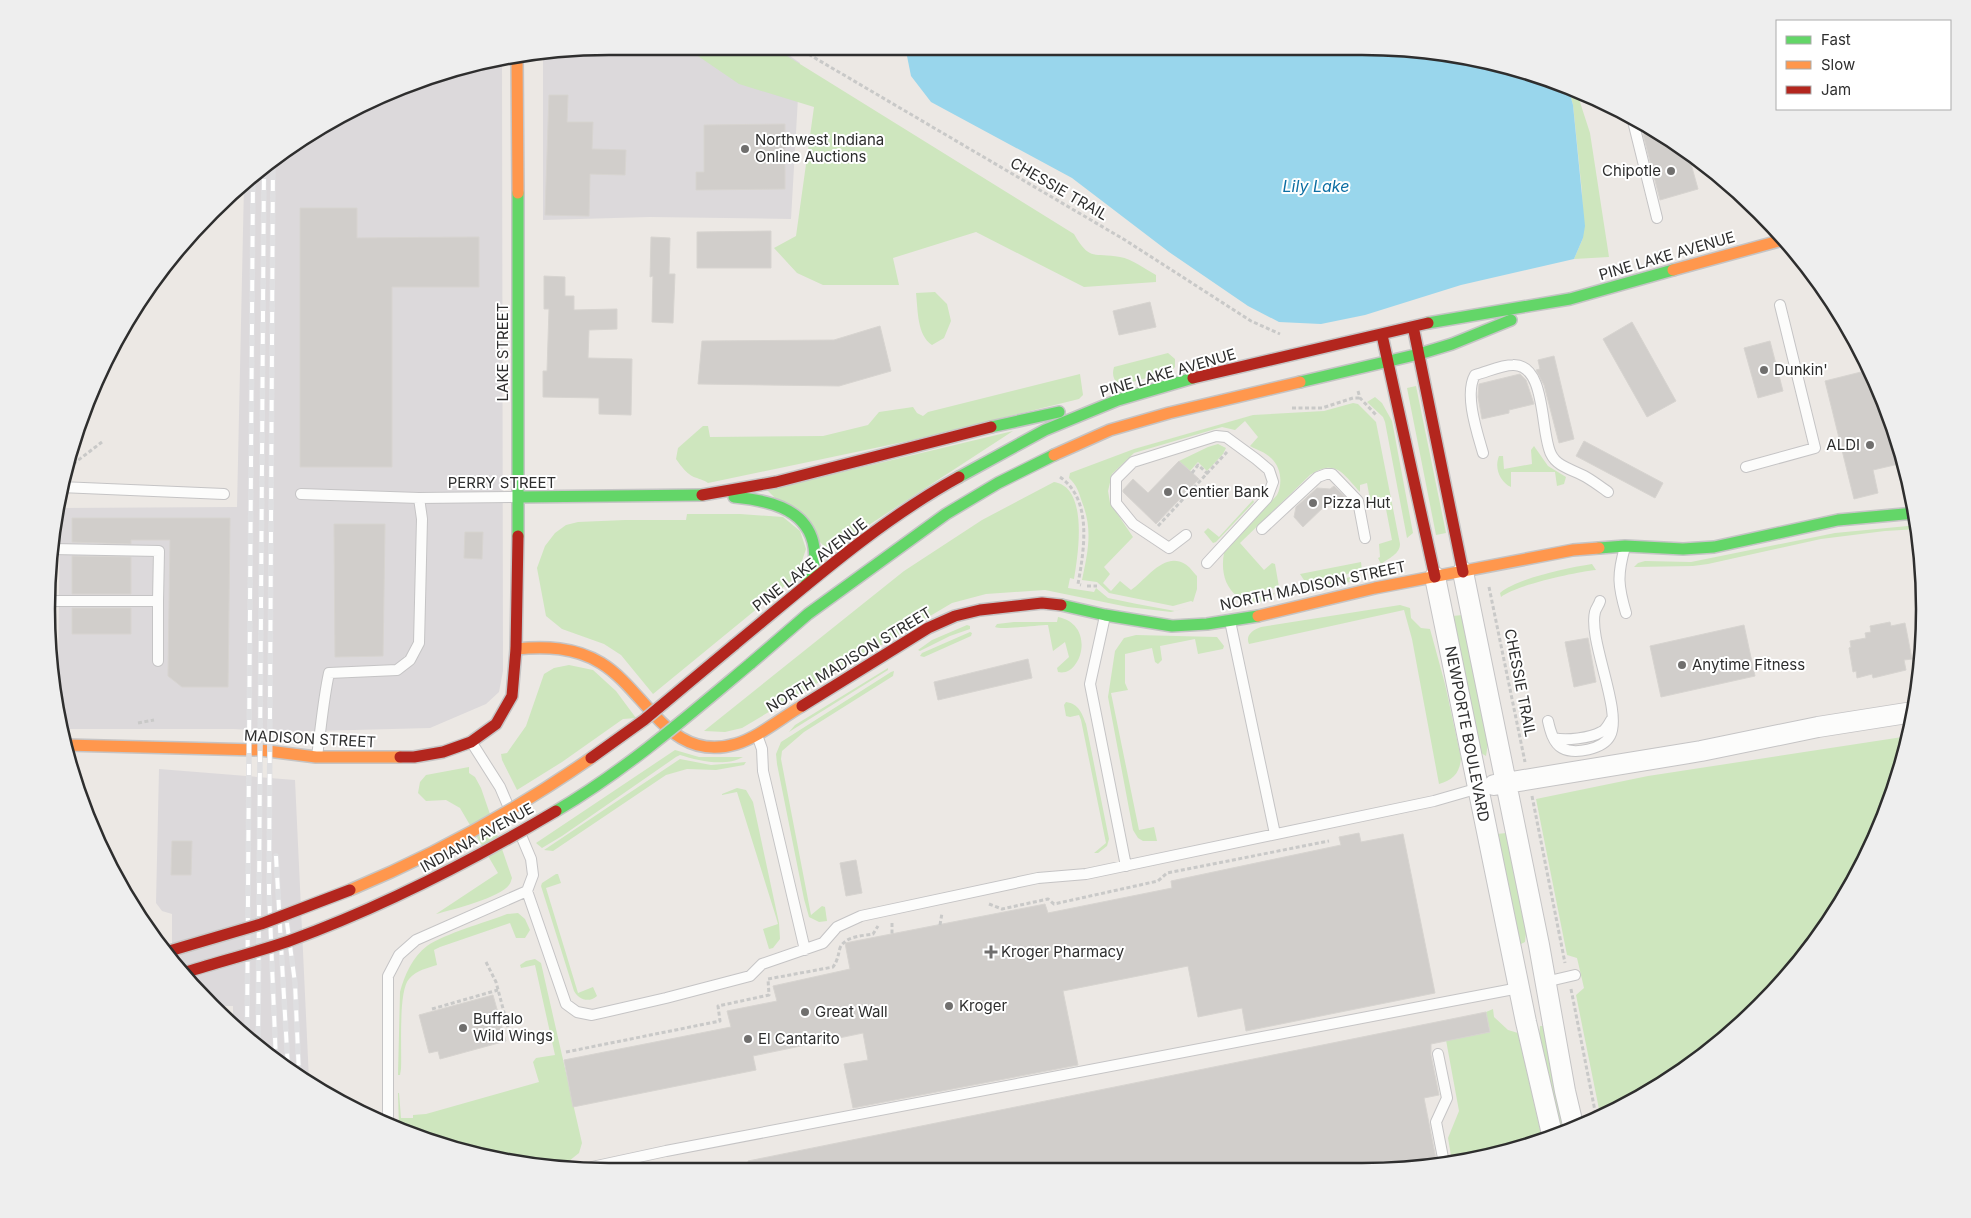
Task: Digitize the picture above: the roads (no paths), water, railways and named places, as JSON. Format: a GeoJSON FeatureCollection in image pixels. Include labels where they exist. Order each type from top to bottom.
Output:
{"type":"FeatureCollection","features":[{"type":"Feature","properties":{"kind":"main road","name":"LAKE STREET"},"geometry":{"type":"LineString","coordinates":[[516,649],[519,497],[517,63]]}},
{"type":"Feature","properties":{"kind":"main road","name":"PINE LAKE AVENUE"},"geometry":{"type":"LineString","coordinates":[[734,645],[860,543],[928,494],[1045,430],[1118,400],[1197,377],[1413,328],[1444,319],[1570,300],[1777,242]]}},
{"type":"Feature","properties":{"kind":"main road","name":"PINE LAKE AVENUE"},"geometry":{"type":"LineString","coordinates":[[750,664],[808,614],[946,514],[998,483],[1056,454],[1110,430],[1169,413],[1419,354],[1452,344],[1557,302]]}},
{"type":"Feature","properties":{"kind":"main road","name":"NEWPORTE BOULEVARD"},"geometry":{"type":"LineString","coordinates":[[1413,328],[1462,572]]}},
{"type":"Feature","properties":{"kind":"main road","name":"NEWPORTE BOULEVARD"},"geometry":{"type":"LineString","coordinates":[[1382,335],[1435,577]]}},
{"type":"Feature","properties":{"kind":"main road"},"geometry":{"type":"LineString","coordinates":[[702,495],[776,482],[1011,422],[1118,400]]}},
{"type":"Feature","properties":{"kind":"main road","name":"PERRY STREET"},"geometry":{"type":"LineString","coordinates":[[519,497],[702,495]]}},
{"type":"Feature","properties":{"kind":"main road"},"geometry":{"type":"LineString","coordinates":[[702,495],[756,499],[793,512],[807,525],[814,541],[816,558],[812,575],[805,586]]}},
{"type":"Feature","properties":{"kind":"main road","name":"NORTH MADISON STREET"},"geometry":{"type":"LineString","coordinates":[[516,649],[540,646],[579,651],[602,663],[619,677],[675,736],[697,745],[724,747],[734,746],[756,734],[899,644],[955,616],[980,610],[1042,603],[1058,604],[1105,615],[1172,626],[1207,624],[1274,613],[1375,588],[1573,550],[1625,546],[1683,549],[1714,547],[1838,520],[1907,514]]}},
{"type":"Feature","properties":{"kind":"main road","name":"INDIANA AVENUE"},"geometry":{"type":"LineString","coordinates":[[172,950],[275,919],[331,897],[478,828],[560,779],[614,742],[734,645]]}},
{"type":"Feature","properties":{"kind":"main road","name":"MADISON STREET"},"geometry":{"type":"LineString","coordinates":[[72,745],[260,750],[316,757],[414,758],[443,752],[471,742],[496,724],[512,696],[516,649]]}},
{"type":"Feature","properties":{"kind":"main road","name":"INDIANA AVENUE"},"geometry":{"type":"LineString","coordinates":[[190,971],[286,941],[345,919],[404,894],[492,850],[580,796],[623,766],[679,724],[750,664]]}},
{"type":"Feature","properties":{"kind":"street","name":"NEWPORTE BOULEVARD"},"geometry":{"type":"LineString","coordinates":[[1462,572],[1539,945],[1565,1091],[1573,1121]]}},
{"type":"Feature","properties":{"kind":"street","name":"NEWPORTE BOULEVARD"},"geometry":{"type":"LineString","coordinates":[[1435,577],[1519,988],[1551,1130]]}},
{"type":"Feature","properties":{"kind":"street"},"geometry":{"type":"LineString","coordinates":[[1479,788],[1701,751],[1906,713]]}},
{"type":"Feature","properties":{"kind":"street"},"geometry":{"type":"LineString","coordinates":[[1519,988],[1545,982]]}},
{"type":"Feature","properties":{"kind":"lane"},"geometry":{"type":"LineString","coordinates":[[1634,127],[1656,218]]}},
{"type":"Feature","properties":{"kind":"lane"},"geometry":{"type":"LineString","coordinates":[[1746,467],[1815,448],[1780,305]]}},
{"type":"Feature","properties":{"kind":"lane"},"geometry":{"type":"LineString","coordinates":[[1482,453],[1470,396],[1470,383],[1475,375],[1513,365],[1526,368],[1533,375],[1544,416],[1547,444],[1551,456],[1560,464],[1586,477],[1608,492]]}},
{"type":"Feature","properties":{"kind":"lane"},"geometry":{"type":"LineString","coordinates":[[1186,535],[1169,548],[1133,524],[1116,502],[1116,479],[1133,462],[1216,436],[1226,437],[1268,470],[1273,482],[1267,498],[1207,563]]}},
{"type":"Feature","properties":{"kind":"lane"},"geometry":{"type":"LineString","coordinates":[[1262,529],[1318,477],[1332,474],[1358,501],[1365,538]]}},
{"type":"Feature","properties":{"kind":"lane"},"geometry":{"type":"LineString","coordinates":[[69,487],[224,494]]}},
{"type":"Feature","properties":{"kind":"lane","name":"PERRY STREET"},"geometry":{"type":"LineString","coordinates":[[301,494],[419,498],[519,497]]}},
{"type":"Feature","properties":{"kind":"lane"},"geometry":{"type":"LineString","coordinates":[[316,757],[329,674],[397,670],[410,660],[419,643],[422,519],[419,498]]}},
{"type":"Feature","properties":{"kind":"lane"},"geometry":{"type":"LineString","coordinates":[[1625,546],[1619,570],[1620,592],[1626,613]]}},
{"type":"Feature","properties":{"kind":"lane"},"geometry":{"type":"LineString","coordinates":[[59,549],[159,551],[158,661]]}},
{"type":"Feature","properties":{"kind":"lane"},"geometry":{"type":"LineString","coordinates":[[55,601],[158,601]]}},
{"type":"Feature","properties":{"kind":"lane"},"geometry":{"type":"LineString","coordinates":[[1548,721],[1554,738],[1561,747],[1574,751],[1599,746],[1610,736],[1612,710],[1596,631],[1595,613],[1600,601]]}},
{"type":"Feature","properties":{"kind":"lane"},"geometry":{"type":"LineString","coordinates":[[1105,615],[1090,684],[1126,866]]}},
{"type":"Feature","properties":{"kind":"lane"},"geometry":{"type":"LineString","coordinates":[[1229,620],[1275,834]]}},
{"type":"Feature","properties":{"kind":"lane"},"geometry":{"type":"LineString","coordinates":[[756,734],[762,749],[763,771],[804,950]]}},
{"type":"Feature","properties":{"kind":"lane"},"geometry":{"type":"LineString","coordinates":[[471,742],[500,787],[530,859],[533,875],[527,891],[566,1004],[577,1012],[592,1015],[616,1011],[750,976],[762,964],[823,943],[837,927],[862,916],[1038,878],[1086,874],[1126,866],[1434,801],[1479,788]]}},
{"type":"Feature","properties":{"kind":"lane"},"geometry":{"type":"LineString","coordinates":[[388,1117],[388,976],[399,955],[416,940],[527,891]]}},
{"type":"Feature","properties":{"kind":"lane"},"geometry":{"type":"LineString","coordinates":[[1545,982],[1575,975]]}},
{"type":"Feature","properties":{"kind":"lane"},"geometry":{"type":"LineString","coordinates":[[610,1163],[674,1149],[1519,988]]}},
{"type":"Feature","properties":{"kind":"lane"},"geometry":{"type":"LineString","coordinates":[[1438,1054],[1448,1098],[1436,1122],[1443,1157]]}},
{"type":"Feature","properties":{"kind":"water","name":"Lily Lake"},"geometry":{"type":"Polygon","coordinates":[[[907,55],[1398,56],[1470,66],[1505,74],[1570,96],[1573,105],[1585,226],[1583,238],[1574,259],[1461,285],[1365,315],[1321,324],[1279,322],[1248,306],[1169,252],[1072,178],[931,102],[911,76],[907,55]]]}},
{"type":"Feature","properties":{"kind":"railway"},"geometry":{"type":"LineString","coordinates":[[273,168],[269,892],[276,1052]]}},
{"type":"Feature","properties":{"kind":"railway"},"geometry":{"type":"LineString","coordinates":[[258,1038],[264,176]]}},
{"type":"Feature","properties":{"kind":"railway"},"geometry":{"type":"LineString","coordinates":[[247,1029],[253,185]]}},
{"type":"Feature","properties":{"kind":"railway"},"geometry":{"type":"LineString","coordinates":[[276,856],[288,1060]]}},
{"type":"Feature","properties":{"kind":"railway"},"geometry":{"type":"LineString","coordinates":[[287,923],[295,983],[299,1068]]}},
{"type":"Feature","properties":{"kind":"place","name":"Northwest Indiana Online Auctions"},"geometry":{"type":"Point","coordinates":[745,149]}},
{"type":"Feature","properties":{"kind":"place","name":"Chipotle"},"geometry":{"type":"Point","coordinates":[1671,171]}},
{"type":"Feature","properties":{"kind":"place","name":"Dunkin'"},"geometry":{"type":"Point","coordinates":[1764,370]}},
{"type":"Feature","properties":{"kind":"place","name":"ALDI"},"geometry":{"type":"Point","coordinates":[1870,445]}},
{"type":"Feature","properties":{"kind":"place","name":"Centier Bank"},"geometry":{"type":"Point","coordinates":[1168,492]}},
{"type":"Feature","properties":{"kind":"place","name":"Pizza Hut"},"geometry":{"type":"Point","coordinates":[1313,503]}},
{"type":"Feature","properties":{"kind":"place","name":"Anytime Fitness"},"geometry":{"type":"Point","coordinates":[1682,665]}},
{"type":"Feature","properties":{"kind":"place","name":"Kroger Pharmacy"},"geometry":{"type":"Point","coordinates":[991,952]}},
{"type":"Feature","properties":{"kind":"place","name":"Kroger"},"geometry":{"type":"Point","coordinates":[949,1006]}},
{"type":"Feature","properties":{"kind":"place","name":"Great Wall"},"geometry":{"type":"Point","coordinates":[805,1012]}},
{"type":"Feature","properties":{"kind":"place","name":"Buffalo Wild Wings"},"geometry":{"type":"Point","coordinates":[463,1028]}},
{"type":"Feature","properties":{"kind":"place","name":"El Cantarito"},"geometry":{"type":"Point","coordinates":[748,1039]}}]}
